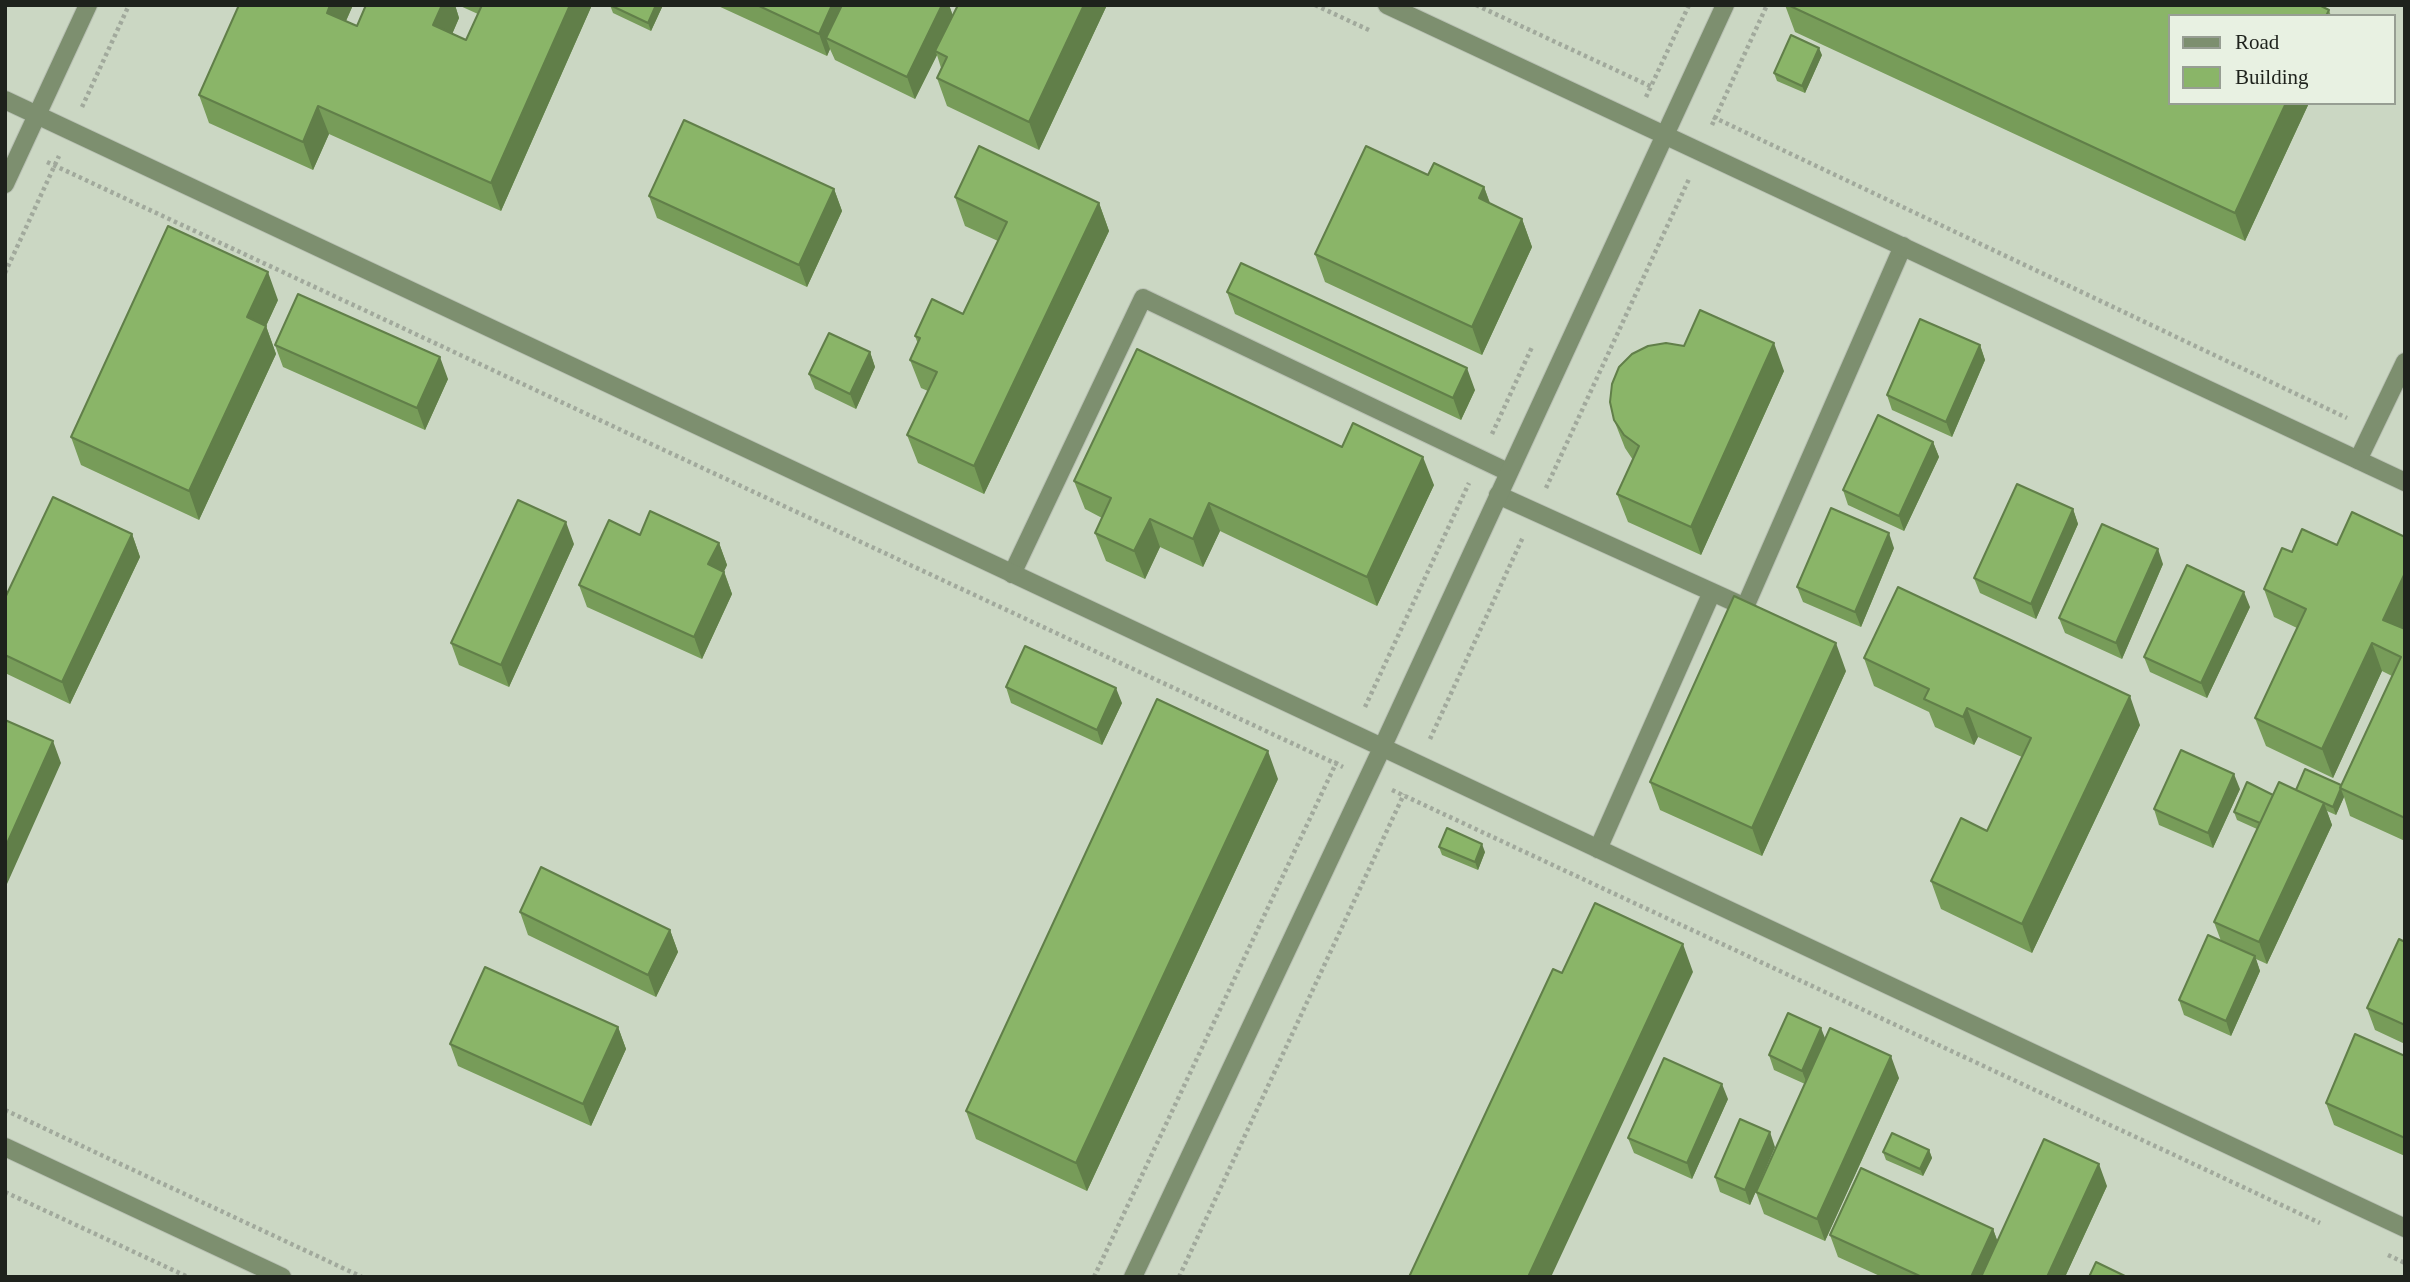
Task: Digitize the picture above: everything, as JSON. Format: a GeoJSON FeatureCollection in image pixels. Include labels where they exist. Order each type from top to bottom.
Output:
{"type":"FeatureCollection","features":[{"type":"Feature","properties":{"kind":"street"},"geometry":{"type":"LineString","coordinates":[[5,184],[88,5]]}},
{"type":"Feature","properties":{"kind":"street"},"geometry":{"type":"LineString","coordinates":[[1387,5],[2405,482]]}},
{"type":"Feature","properties":{"kind":"street"},"geometry":{"type":"LineString","coordinates":[[1133,1277],[1382,748],[1725,5]]}},
{"type":"Feature","properties":{"kind":"street"},"geometry":{"type":"LineString","coordinates":[[5,100],[2405,1228]]}},
{"type":"Feature","properties":{"kind":"street"},"geometry":{"type":"LineString","coordinates":[[1498,495],[1745,607],[1903,246]]}},
{"type":"Feature","properties":{"kind":"street"},"geometry":{"type":"LineString","coordinates":[[1013,574],[1143,298],[1508,471]]}},
{"type":"Feature","properties":{"kind":"street"},"geometry":{"type":"LineString","coordinates":[[2358,460],[2405,362]]}},
{"type":"Feature","properties":{"kind":"street"},"geometry":{"type":"LineString","coordinates":[[1598,849],[1712,592]]}},
{"type":"Feature","properties":{"kind":"street"},"geometry":{"type":"LineString","coordinates":[[5,1147],[282,1277]]}},
{"type":"Feature","properties":{"kind":"path"},"geometry":{"type":"LineString","coordinates":[[1476,5],[2373,430]]}},
{"type":"Feature","properties":{"kind":"path"},"geometry":{"type":"LineString","coordinates":[[1636,122],[1689,5]]}},
{"type":"Feature","properties":{"kind":"path"},"geometry":{"type":"LineString","coordinates":[[1179,1277],[1403,795],[1419,766],[1767,5]]}},
{"type":"Feature","properties":{"kind":"path"},"geometry":{"type":"LineString","coordinates":[[21,150],[2329,1227]]}},
{"type":"Feature","properties":{"kind":"path"},"geometry":{"type":"LineString","coordinates":[[1094,1277],[1335,764],[1365,707],[1532,347]]}},
{"type":"Feature","properties":{"kind":"path"},"geometry":{"type":"LineString","coordinates":[[5,1111],[362,1277]]}},
{"type":"Feature","properties":{"kind":"path"},"geometry":{"type":"LineString","coordinates":[[5,1192],[188,1277]]}},
{"type":"Feature","properties":{"kind":"path"},"geometry":{"type":"LineString","coordinates":[[2379,1251],[2405,1263]]}},
{"type":"Feature","properties":{"kind":"shaded area"},"geometry":{"type":"Polygon","coordinates":[[[5,5],[2405,5],[2405,1277],[5,1277],[5,5]]]}},
{"type":"Feature","properties":{"kind":"building"},"geometry":{"type":"Polygon","coordinates":[[[239,5],[330,5],[327,13],[357,26],[366,5],[442,5],[433,25],[466,40],[482,5],[570,5],[491,183],[318,106],[303,142],[199,95],[239,5]]]}},
{"type":"Feature","properties":{"kind":"building"},"geometry":{"type":"Polygon","coordinates":[[[610,5],[656,5],[648,23],[610,5]]]}},
{"type":"Feature","properties":{"kind":"building"},"geometry":{"type":"Polygon","coordinates":[[[757,5],[832,5],[819,34],[757,5]]]}},
{"type":"Feature","properties":{"kind":"building"},"geometry":{"type":"Polygon","coordinates":[[[842,5],[942,5],[907,77],[826,38],[842,5]]]}},
{"type":"Feature","properties":{"kind":"building"},"geometry":{"type":"Polygon","coordinates":[[[958,5],[1084,5],[1029,122],[937,78],[947,57],[935,51],[958,5]]]}},
{"type":"Feature","properties":{"kind":"building"},"geometry":{"type":"Polygon","coordinates":[[[1788,5],[2319,5],[2329,10],[2327,14],[2168,14],[2168,105],[2285,105],[2235,213],[1788,5]]]}},
{"type":"Feature","properties":{"kind":"building"},"geometry":{"type":"Polygon","coordinates":[[[1791,35],[1819,48],[1802,86],[1774,73],[1791,35]]]}},
{"type":"Feature","properties":{"kind":"building"},"geometry":{"type":"Polygon","coordinates":[[[684,120],[834,189],[799,265],[649,196],[684,120]]]}},
{"type":"Feature","properties":{"kind":"building"},"geometry":{"type":"Polygon","coordinates":[[[979,146],[1099,203],[974,466],[907,435],[937,372],[910,360],[920,338],[915,336],[932,299],[963,314],[1007,222],[955,197],[979,146]]]}},
{"type":"Feature","properties":{"kind":"building"},"geometry":{"type":"Polygon","coordinates":[[[1366,146],[1428,175],[1434,163],[1484,187],[1479,198],[1522,219],[1472,327],[1315,254],[1366,146]]]}},
{"type":"Feature","properties":{"kind":"building"},"geometry":{"type":"Polygon","coordinates":[[[168,226],[268,272],[247,317],[266,326],[189,491],[71,437],[168,226]]]}},
{"type":"Feature","properties":{"kind":"building"},"geometry":{"type":"Polygon","coordinates":[[[1241,263],[1467,368],[1453,398],[1227,292],[1241,263]]]}},
{"type":"Feature","properties":{"kind":"building"},"geometry":{"type":"Polygon","coordinates":[[[298,294],[440,357],[417,408],[275,345],[298,294]]]}},
{"type":"Feature","properties":{"kind":"building"},"geometry":{"type":"Polygon","coordinates":[[[1700,310],[1774,343],[1691,527],[1617,494],[1639,446],[1624,435],[1614,420],[1610,402],[1612,384],[1619,367],[1632,354],[1648,346],[1666,343],[1684,346],[1700,310]]]}},
{"type":"Feature","properties":{"kind":"building"},"geometry":{"type":"Polygon","coordinates":[[[1920,319],[1980,345],[1946,422],[1887,395],[1920,319]]]}},
{"type":"Feature","properties":{"kind":"building"},"geometry":{"type":"Polygon","coordinates":[[[829,333],[870,352],[850,394],[809,374],[829,333]]]}},
{"type":"Feature","properties":{"kind":"building"},"geometry":{"type":"Polygon","coordinates":[[[1137,349],[1342,447],[1353,423],[1423,457],[1367,577],[1209,503],[1193,539],[1150,519],[1134,551],[1095,533],[1111,498],[1074,481],[1137,349]]]}},
{"type":"Feature","properties":{"kind":"building"},"geometry":{"type":"Polygon","coordinates":[[[1878,415],[1933,442],[1899,516],[1843,490],[1878,415]]]}},
{"type":"Feature","properties":{"kind":"building"},"geometry":{"type":"Polygon","coordinates":[[[2017,484],[2073,509],[2031,604],[1974,578],[2017,484]]]}},
{"type":"Feature","properties":{"kind":"building"},"geometry":{"type":"Polygon","coordinates":[[[53,497],[132,534],[62,682],[5,655],[5,598],[53,497]]]}},
{"type":"Feature","properties":{"kind":"building"},"geometry":{"type":"Polygon","coordinates":[[[518,500],[566,522],[501,665],[451,643],[518,500]]]}},
{"type":"Feature","properties":{"kind":"building"},"geometry":{"type":"Polygon","coordinates":[[[1831,508],[1889,533],[1855,612],[1797,587],[1831,508]]]}},
{"type":"Feature","properties":{"kind":"building"},"geometry":{"type":"Polygon","coordinates":[[[650,511],[719,543],[708,564],[724,572],[694,637],[579,585],[609,520],[640,535],[650,511]]]}},
{"type":"Feature","properties":{"kind":"building"},"geometry":{"type":"Polygon","coordinates":[[[2352,512],[2405,537],[2405,573],[2383,620],[2405,629],[2405,818],[2340,788],[2401,657],[2372,643],[2322,749],[2255,718],[2306,609],[2264,589],[2282,548],[2292,552],[2302,529],[2337,545],[2352,512]]]}},
{"type":"Feature","properties":{"kind":"building"},"geometry":{"type":"Polygon","coordinates":[[[2102,524],[2158,549],[2116,643],[2059,618],[2102,524]]]}},
{"type":"Feature","properties":{"kind":"building"},"geometry":{"type":"Polygon","coordinates":[[[2187,565],[2244,592],[2201,683],[2144,657],[2187,565]]]}},
{"type":"Feature","properties":{"kind":"building"},"geometry":{"type":"Polygon","coordinates":[[[1898,587],[2130,696],[2022,924],[1931,881],[1961,818],[1987,831],[2031,738],[1967,708],[1963,717],[1924,699],[1929,689],[1864,658],[1898,587]]]}},
{"type":"Feature","properties":{"kind":"building"},"geometry":{"type":"Polygon","coordinates":[[[1734,596],[1836,643],[1752,828],[1650,782],[1734,596]]]}},
{"type":"Feature","properties":{"kind":"building"},"geometry":{"type":"Polygon","coordinates":[[[1025,646],[1116,688],[1097,730],[1006,687],[1025,646]]]}},
{"type":"Feature","properties":{"kind":"building"},"geometry":{"type":"Polygon","coordinates":[[[1157,699],[1268,751],[1076,1163],[966,1111],[1157,699]]]}},
{"type":"Feature","properties":{"kind":"building"},"geometry":{"type":"Polygon","coordinates":[[[5,720],[53,741],[5,848],[5,720]]]}},
{"type":"Feature","properties":{"kind":"building"},"geometry":{"type":"Polygon","coordinates":[[[2181,750],[2234,774],[2208,833],[2154,809],[2181,750]]]}},
{"type":"Feature","properties":{"kind":"building"},"geometry":{"type":"Polygon","coordinates":[[[2305,769],[2341,785],[2333,807],[2296,790],[2305,769]]]}},
{"type":"Feature","properties":{"kind":"building"},"geometry":{"type":"Polygon","coordinates":[[[2247,782],[2273,795],[2260,823],[2234,812],[2247,782]]]}},
{"type":"Feature","properties":{"kind":"building"},"geometry":{"type":"Polygon","coordinates":[[[2279,782],[2324,803],[2259,942],[2214,922],[2279,782]]]}},
{"type":"Feature","properties":{"kind":"building"},"geometry":{"type":"Polygon","coordinates":[[[1447,828],[1482,844],[1475,862],[1439,847],[1447,828]]]}},
{"type":"Feature","properties":{"kind":"building"},"geometry":{"type":"Polygon","coordinates":[[[541,867],[670,930],[648,975],[520,912],[541,867]]]}},
{"type":"Feature","properties":{"kind":"building"},"geometry":{"type":"Polygon","coordinates":[[[1595,903],[1683,944],[1528,1277],[1409,1277],[1553,969],[1562,973],[1595,903]]]}},
{"type":"Feature","properties":{"kind":"building"},"geometry":{"type":"Polygon","coordinates":[[[2208,935],[2255,956],[2226,1021],[2179,1000],[2208,935]]]}},
{"type":"Feature","properties":{"kind":"building"},"geometry":{"type":"Polygon","coordinates":[[[2399,939],[2405,942],[2405,1025],[2367,1008],[2399,939]]]}},
{"type":"Feature","properties":{"kind":"building"},"geometry":{"type":"Polygon","coordinates":[[[485,967],[618,1027],[583,1104],[450,1044],[485,967]]]}},
{"type":"Feature","properties":{"kind":"building"},"geometry":{"type":"Polygon","coordinates":[[[1788,1013],[1821,1028],[1802,1071],[1769,1055],[1788,1013]]]}},
{"type":"Feature","properties":{"kind":"building"},"geometry":{"type":"Polygon","coordinates":[[[1830,1028],[1891,1056],[1817,1219],[1756,1192],[1830,1028]]]}},
{"type":"Feature","properties":{"kind":"building"},"geometry":{"type":"Polygon","coordinates":[[[2355,1034],[2405,1056],[2405,1138],[2326,1103],[2355,1034]]]}},
{"type":"Feature","properties":{"kind":"building"},"geometry":{"type":"Polygon","coordinates":[[[1664,1058],[1722,1084],[1687,1163],[1628,1138],[1664,1058]]]}},
{"type":"Feature","properties":{"kind":"building"},"geometry":{"type":"Polygon","coordinates":[[[1740,1119],[1770,1132],[1745,1190],[1715,1177],[1740,1119]]]}},
{"type":"Feature","properties":{"kind":"building"},"geometry":{"type":"Polygon","coordinates":[[[1892,1133],[1929,1150],[1920,1169],[1883,1152],[1892,1133]]]}},
{"type":"Feature","properties":{"kind":"building"},"geometry":{"type":"Polygon","coordinates":[[[2044,1139],[2099,1164],[2047,1277],[1981,1277],[2044,1139]]]}},
{"type":"Feature","properties":{"kind":"building"},"geometry":{"type":"Polygon","coordinates":[[[1861,1168],[1993,1229],[1971,1277],[1922,1277],[1830,1235],[1861,1168]]]}},
{"type":"Feature","properties":{"kind":"building"},"geometry":{"type":"Polygon","coordinates":[[[2096,1262],[2127,1277],[2089,1277],[2096,1262]]]}}]}
